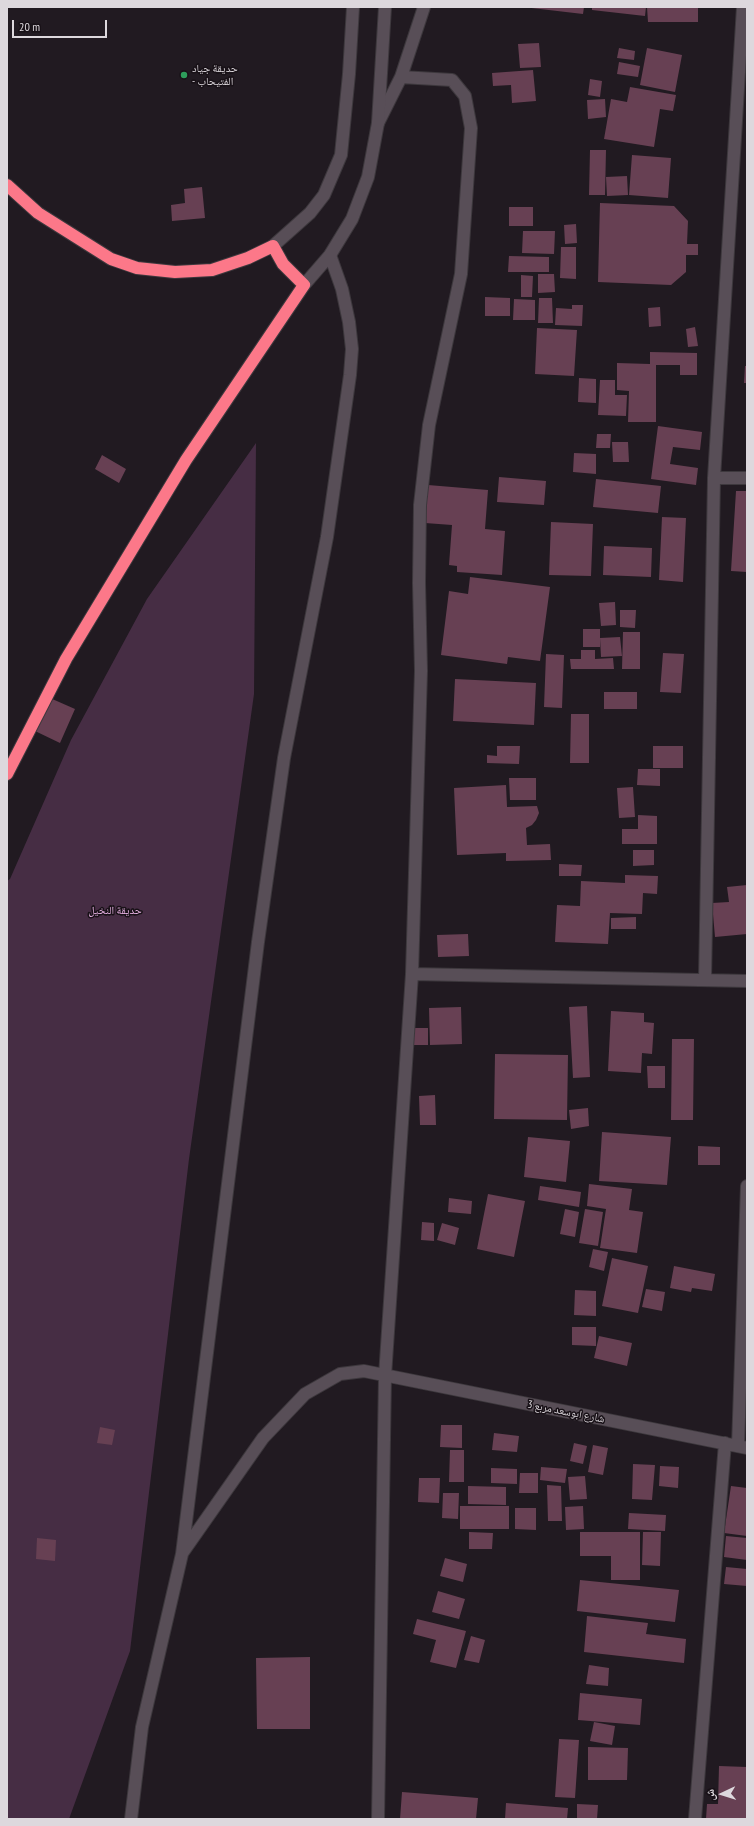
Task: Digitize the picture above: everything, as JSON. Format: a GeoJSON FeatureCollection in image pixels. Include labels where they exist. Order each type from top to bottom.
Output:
{"type":"FeatureCollection","features":[{"type":"Feature","properties":{"kind":"highway"},"geometry":{"type":"LineString","coordinates":[[7,185],[38,212],[67,232],[111,259],[136,268],[175,272],[212,270],[248,258],[273,246],[283,264],[304,285],[186,460],[66,659],[7,774]]}},
{"type":"Feature","properties":{"kind":"street"},"geometry":{"type":"LineString","coordinates":[[273,246],[310,213],[324,195],[341,155],[349,74],[352,7]]}},
{"type":"Feature","properties":{"kind":"street"},"geometry":{"type":"LineString","coordinates":[[304,285],[330,255],[352,219],[368,177],[378,123],[385,7]]}},
{"type":"Feature","properties":{"kind":"street"},"geometry":{"type":"LineString","coordinates":[[378,123],[401,77],[424,7]]}},
{"type":"Feature","properties":{"kind":"street"},"geometry":{"type":"LineString","coordinates":[[705,980],[714,478],[743,7]]}},
{"type":"Feature","properties":{"kind":"street"},"geometry":{"type":"LineString","coordinates":[[378,1819],[385,1376],[412,974],[420,671],[420,505],[429,425],[461,274],[471,128],[465,96],[452,80],[401,77]]}},
{"type":"Feature","properties":{"kind":"street"},"geometry":{"type":"LineString","coordinates":[[131,1819],[142,1727],[182,1554],[261,919],[284,758],[327,537],[350,375],[352,349],[349,322],[342,290],[330,255]]}},
{"type":"Feature","properties":{"kind":"street"},"geometry":{"type":"LineString","coordinates":[[714,478],[747,478]]}},
{"type":"Feature","properties":{"kind":"street"},"geometry":{"type":"LineString","coordinates":[[412,974],[747,981]]}},
{"type":"Feature","properties":{"kind":"street"},"geometry":{"type":"LineString","coordinates":[[742,1447],[747,1186]]}},
{"type":"Feature","properties":{"kind":"street","name":"شارع ابوسعد مربع 3"},"geometry":{"type":"LineString","coordinates":[[182,1554],[264,1438],[304,1394],[340,1374],[364,1371],[742,1447]]}},
{"type":"Feature","properties":{"kind":"street"},"geometry":{"type":"LineString","coordinates":[[696,1819],[725,1443]]}},
{"type":"Feature","properties":{"kind":"green space","name":"حديقة النخيل"},"geometry":{"type":"Polygon","coordinates":[[[256,443],[254,694],[189,1159],[130,1651],[69,1819],[7,1819],[7,881],[10,879],[71,740],[147,599],[256,443]]]}},
{"type":"Feature","properties":{"kind":"building"},"geometry":{"type":"Polygon","coordinates":[[[523,7],[584,7],[583,14],[523,7]]]}},
{"type":"Feature","properties":{"kind":"building"},"geometry":{"type":"Polygon","coordinates":[[[592,7],[646,7],[645,16],[592,10],[592,7]]]}},
{"type":"Feature","properties":{"kind":"building"},"geometry":{"type":"Polygon","coordinates":[[[647,7],[698,7],[698,22],[648,22],[647,7]]]}},
{"type":"Feature","properties":{"kind":"building"},"geometry":{"type":"Polygon","coordinates":[[[539,43],[541,67],[520,68],[518,44],[539,43]]]}},
{"type":"Feature","properties":{"kind":"building"},"geometry":{"type":"Polygon","coordinates":[[[619,48],[635,51],[634,60],[617,58],[619,48]]]}},
{"type":"Feature","properties":{"kind":"building"},"geometry":{"type":"Polygon","coordinates":[[[647,48],[682,55],[675,92],[640,85],[647,48]]]}},
{"type":"Feature","properties":{"kind":"building"},"geometry":{"type":"Polygon","coordinates":[[[619,62],[640,66],[638,77],[617,74],[619,62]]]}},
{"type":"Feature","properties":{"kind":"building"},"geometry":{"type":"Polygon","coordinates":[[[533,70],[536,101],[512,103],[511,85],[493,86],[492,73],[533,70]]]}},
{"type":"Feature","properties":{"kind":"building"},"geometry":{"type":"Polygon","coordinates":[[[590,79],[602,81],[600,97],[588,95],[590,79]]]}},
{"type":"Feature","properties":{"kind":"building"},"geometry":{"type":"Polygon","coordinates":[[[630,87],[676,95],[673,111],[660,109],[654,147],[604,139],[611,99],[627,102],[630,87]]]}},
{"type":"Feature","properties":{"kind":"building"},"geometry":{"type":"Polygon","coordinates":[[[605,99],[606,117],[588,119],[587,100],[605,99]]]}},
{"type":"Feature","properties":{"kind":"building"},"geometry":{"type":"Polygon","coordinates":[[[590,150],[606,150],[605,195],[589,195],[590,150]]]}},
{"type":"Feature","properties":{"kind":"building"},"geometry":{"type":"Polygon","coordinates":[[[632,155],[671,158],[668,198],[629,195],[632,155]]]}},
{"type":"Feature","properties":{"kind":"building"},"geometry":{"type":"Polygon","coordinates":[[[627,176],[628,195],[607,196],[606,177],[627,176]]]}},
{"type":"Feature","properties":{"kind":"building"},"geometry":{"type":"Polygon","coordinates":[[[202,187],[205,218],[172,221],[171,205],[185,203],[184,189],[202,187]]]}},
{"type":"Feature","properties":{"kind":"building"},"geometry":{"type":"Polygon","coordinates":[[[600,203],[674,206],[688,221],[687,244],[698,244],[698,255],[686,255],[686,272],[671,285],[598,282],[600,203]]]}},
{"type":"Feature","properties":{"kind":"building"},"geometry":{"type":"Polygon","coordinates":[[[509,207],[533,207],[533,226],[509,226],[509,207]]]}},
{"type":"Feature","properties":{"kind":"building"},"geometry":{"type":"Polygon","coordinates":[[[576,224],[577,243],[565,244],[564,225],[576,224]]]}},
{"type":"Feature","properties":{"kind":"building"},"geometry":{"type":"Polygon","coordinates":[[[523,231],[555,231],[554,254],[522,253],[523,231]]]}},
{"type":"Feature","properties":{"kind":"building"},"geometry":{"type":"Polygon","coordinates":[[[561,247],[576,247],[576,279],[560,278],[561,247]]]}},
{"type":"Feature","properties":{"kind":"building"},"geometry":{"type":"Polygon","coordinates":[[[509,256],[549,257],[549,272],[508,272],[509,256]]]}},
{"type":"Feature","properties":{"kind":"building"},"geometry":{"type":"Polygon","coordinates":[[[538,274],[554,274],[555,292],[538,293],[538,274]]]}},
{"type":"Feature","properties":{"kind":"building"},"geometry":{"type":"Polygon","coordinates":[[[521,275],[533,276],[532,297],[521,297],[521,275]]]}},
{"type":"Feature","properties":{"kind":"building"},"geometry":{"type":"Polygon","coordinates":[[[485,297],[510,298],[510,316],[485,316],[485,297]]]}},
{"type":"Feature","properties":{"kind":"building"},"geometry":{"type":"Polygon","coordinates":[[[539,298],[552,298],[553,323],[538,323],[539,298]]]}},
{"type":"Feature","properties":{"kind":"building"},"geometry":{"type":"Polygon","coordinates":[[[514,299],[535,300],[535,320],[513,320],[514,299]]]}},
{"type":"Feature","properties":{"kind":"building"},"geometry":{"type":"Polygon","coordinates":[[[572,305],[583,305],[582,326],[555,325],[556,308],[572,309],[572,305]]]}},
{"type":"Feature","properties":{"kind":"building"},"geometry":{"type":"Polygon","coordinates":[[[660,307],[661,326],[649,327],[648,308],[660,307]]]}},
{"type":"Feature","properties":{"kind":"building"},"geometry":{"type":"Polygon","coordinates":[[[695,327],[698,346],[688,347],[686,329],[695,327]]]}},
{"type":"Feature","properties":{"kind":"building"},"geometry":{"type":"Polygon","coordinates":[[[537,328],[577,330],[574,376],[535,374],[537,328]]]}},
{"type":"Feature","properties":{"kind":"building"},"geometry":{"type":"Polygon","coordinates":[[[650,352],[697,353],[697,375],[680,375],[680,365],[656,365],[656,422],[628,422],[629,391],[617,390],[617,363],[650,364],[650,352]]]}},
{"type":"Feature","properties":{"kind":"building"},"geometry":{"type":"Polygon","coordinates":[[[745,366],[747,366],[747,383],[744,383],[745,366]]]}},
{"type":"Feature","properties":{"kind":"building"},"geometry":{"type":"Polygon","coordinates":[[[579,378],[596,379],[596,403],[578,402],[579,378]]]}},
{"type":"Feature","properties":{"kind":"building"},"geometry":{"type":"Polygon","coordinates":[[[600,380],[615,380],[615,395],[627,395],[626,416],[598,415],[600,380]]]}},
{"type":"Feature","properties":{"kind":"building"},"geometry":{"type":"Polygon","coordinates":[[[658,426],[702,432],[700,450],[673,447],[670,464],[698,468],[696,485],[651,479],[658,426]]]}},
{"type":"Feature","properties":{"kind":"building"},"geometry":{"type":"Polygon","coordinates":[[[597,434],[611,434],[610,448],[596,448],[597,434]]]}},
{"type":"Feature","properties":{"kind":"building"},"geometry":{"type":"Polygon","coordinates":[[[612,442],[628,442],[629,462],[613,462],[612,442]]]}},
{"type":"Feature","properties":{"kind":"building"},"geometry":{"type":"Polygon","coordinates":[[[574,453],[596,454],[596,474],[573,472],[574,453]]]}},
{"type":"Feature","properties":{"kind":"building"},"geometry":{"type":"Polygon","coordinates":[[[102,455],[126,469],[119,483],[95,469],[102,455]]]}},
{"type":"Feature","properties":{"kind":"building"},"geometry":{"type":"Polygon","coordinates":[[[499,477],[546,481],[544,505],[497,502],[499,477]]]}},
{"type":"Feature","properties":{"kind":"building"},"geometry":{"type":"Polygon","coordinates":[[[596,479],[661,486],[658,513],[593,507],[596,479]]]}},
{"type":"Feature","properties":{"kind":"building"},"geometry":{"type":"Polygon","coordinates":[[[428,485],[488,490],[485,529],[505,531],[502,575],[457,572],[457,566],[449,565],[452,525],[425,523],[428,485]]]}},
{"type":"Feature","properties":{"kind":"building"},"geometry":{"type":"Polygon","coordinates":[[[736,491],[747,491],[747,572],[731,571],[736,491]]]}},
{"type":"Feature","properties":{"kind":"building"},"geometry":{"type":"Polygon","coordinates":[[[662,517],[686,518],[683,582],[659,580],[662,517]]]}},
{"type":"Feature","properties":{"kind":"building"},"geometry":{"type":"Polygon","coordinates":[[[551,522],[593,524],[591,576],[549,575],[551,522]]]}},
{"type":"Feature","properties":{"kind":"building"},"geometry":{"type":"Polygon","coordinates":[[[604,546],[652,548],[651,577],[603,575],[604,546]]]}},
{"type":"Feature","properties":{"kind":"building"},"geometry":{"type":"Polygon","coordinates":[[[470,577],[550,587],[540,661],[508,657],[507,664],[441,655],[449,591],[468,594],[470,577]]]}},
{"type":"Feature","properties":{"kind":"building"},"geometry":{"type":"Polygon","coordinates":[[[615,602],[616,625],[601,626],[599,603],[615,602]]]}},
{"type":"Feature","properties":{"kind":"building"},"geometry":{"type":"Polygon","coordinates":[[[620,610],[636,610],[635,628],[620,627],[620,610]]]}},
{"type":"Feature","properties":{"kind":"building"},"geometry":{"type":"Polygon","coordinates":[[[583,629],[600,629],[600,647],[583,647],[583,629]]]}},
{"type":"Feature","properties":{"kind":"building"},"geometry":{"type":"Polygon","coordinates":[[[623,632],[640,632],[640,669],[622,669],[623,632]]]}},
{"type":"Feature","properties":{"kind":"building"},"geometry":{"type":"Polygon","coordinates":[[[620,637],[622,656],[601,657],[600,638],[620,637]]]}},
{"type":"Feature","properties":{"kind":"building"},"geometry":{"type":"Polygon","coordinates":[[[581,650],[595,650],[595,659],[613,658],[614,669],[571,669],[570,659],[581,659],[581,650]]]}},
{"type":"Feature","properties":{"kind":"building"},"geometry":{"type":"Polygon","coordinates":[[[663,653],[684,654],[681,693],[660,692],[663,653]]]}},
{"type":"Feature","properties":{"kind":"building"},"geometry":{"type":"Polygon","coordinates":[[[546,654],[564,655],[562,708],[544,707],[546,654]]]}},
{"type":"Feature","properties":{"kind":"building"},"geometry":{"type":"Polygon","coordinates":[[[455,679],[536,683],[534,725],[453,721],[455,679]]]}},
{"type":"Feature","properties":{"kind":"building"},"geometry":{"type":"Polygon","coordinates":[[[604,692],[637,692],[637,709],[604,709],[604,692]]]}},
{"type":"Feature","properties":{"kind":"building"},"geometry":{"type":"Polygon","coordinates":[[[50,698],[75,709],[60,743],[35,731],[50,698]]]}},
{"type":"Feature","properties":{"kind":"building"},"geometry":{"type":"Polygon","coordinates":[[[571,714],[589,714],[589,763],[570,763],[571,714]]]}},
{"type":"Feature","properties":{"kind":"building"},"geometry":{"type":"Polygon","coordinates":[[[497,746],[520,746],[519,764],[487,763],[487,755],[497,756],[497,746]]]}},
{"type":"Feature","properties":{"kind":"building"},"geometry":{"type":"Polygon","coordinates":[[[653,746],[683,746],[683,768],[653,768],[653,746]]]}},
{"type":"Feature","properties":{"kind":"building"},"geometry":{"type":"Polygon","coordinates":[[[638,769],[660,769],[660,786],[637,785],[638,769]]]}},
{"type":"Feature","properties":{"kind":"building"},"geometry":{"type":"Polygon","coordinates":[[[509,778],[536,778],[536,800],[510,800],[509,778]]]}},
{"type":"Feature","properties":{"kind":"building"},"geometry":{"type":"Polygon","coordinates":[[[506,785],[507,807],[537,806],[539,813],[536,820],[532,825],[526,828],[527,845],[550,844],[551,860],[506,861],[506,853],[457,855],[454,788],[506,785]]]}},
{"type":"Feature","properties":{"kind":"building"},"geometry":{"type":"Polygon","coordinates":[[[633,787],[635,817],[619,818],[617,788],[633,787]]]}},
{"type":"Feature","properties":{"kind":"building"},"geometry":{"type":"Polygon","coordinates":[[[638,815],[657,816],[657,844],[622,844],[622,829],[638,829],[638,815]]]}},
{"type":"Feature","properties":{"kind":"building"},"geometry":{"type":"Polygon","coordinates":[[[633,850],[654,850],[654,865],[633,866],[633,850]]]}},
{"type":"Feature","properties":{"kind":"building"},"geometry":{"type":"Polygon","coordinates":[[[559,864],[582,865],[581,876],[559,876],[559,864]]]}},
{"type":"Feature","properties":{"kind":"building"},"geometry":{"type":"Polygon","coordinates":[[[625,875],[658,876],[657,894],[643,893],[642,914],[610,913],[608,944],[555,942],[557,905],[580,906],[581,881],[625,883],[625,875]]]}},
{"type":"Feature","properties":{"kind":"building"},"geometry":{"type":"Polygon","coordinates":[[[747,885],[747,934],[715,937],[712,903],[729,902],[727,887],[747,885]]]}},
{"type":"Feature","properties":{"kind":"building"},"geometry":{"type":"Polygon","coordinates":[[[636,917],[636,929],[611,929],[611,918],[636,917]]]}},
{"type":"Feature","properties":{"kind":"building"},"geometry":{"type":"Polygon","coordinates":[[[468,934],[469,956],[438,957],[437,935],[468,934]]]}},
{"type":"Feature","properties":{"kind":"building"},"geometry":{"type":"Polygon","coordinates":[[[587,1006],[590,1077],[573,1078],[569,1007],[587,1006]]]}},
{"type":"Feature","properties":{"kind":"building"},"geometry":{"type":"Polygon","coordinates":[[[461,1007],[462,1044],[430,1045],[429,1008],[461,1007]]]}},
{"type":"Feature","properties":{"kind":"building"},"geometry":{"type":"Polygon","coordinates":[[[611,1011],[644,1013],[644,1022],[654,1023],[652,1054],[642,1053],[641,1073],[608,1071],[611,1011]]]}},
{"type":"Feature","properties":{"kind":"building"},"geometry":{"type":"Polygon","coordinates":[[[412,1028],[428,1028],[428,1045],[412,1045],[412,1028]]]}},
{"type":"Feature","properties":{"kind":"building"},"geometry":{"type":"Polygon","coordinates":[[[672,1039],[694,1039],[693,1120],[671,1120],[672,1039]]]}},
{"type":"Feature","properties":{"kind":"building"},"geometry":{"type":"Polygon","coordinates":[[[495,1054],[568,1055],[567,1120],[494,1119],[495,1054]]]}},
{"type":"Feature","properties":{"kind":"building"},"geometry":{"type":"Polygon","coordinates":[[[647,1066],[665,1066],[665,1088],[648,1088],[647,1066]]]}},
{"type":"Feature","properties":{"kind":"building"},"geometry":{"type":"Polygon","coordinates":[[[435,1095],[436,1125],[420,1125],[419,1096],[435,1095]]]}},
{"type":"Feature","properties":{"kind":"building"},"geometry":{"type":"Polygon","coordinates":[[[588,1108],[589,1126],[571,1129],[569,1110],[588,1108]]]}},
{"type":"Feature","properties":{"kind":"building"},"geometry":{"type":"Polygon","coordinates":[[[602,1132],[671,1137],[667,1185],[599,1181],[602,1132]]]}},
{"type":"Feature","properties":{"kind":"building"},"geometry":{"type":"Polygon","coordinates":[[[528,1137],[570,1141],[566,1182],[524,1177],[528,1137]]]}},
{"type":"Feature","properties":{"kind":"building"},"geometry":{"type":"Polygon","coordinates":[[[698,1146],[720,1147],[720,1165],[698,1165],[698,1146]]]}},
{"type":"Feature","properties":{"kind":"building"},"geometry":{"type":"Polygon","coordinates":[[[589,1184],[632,1189],[629,1210],[643,1212],[637,1253],[600,1248],[606,1209],[587,1206],[589,1184]]]}},
{"type":"Feature","properties":{"kind":"building"},"geometry":{"type":"Polygon","coordinates":[[[540,1186],[581,1192],[579,1207],[538,1200],[540,1186]]]}},
{"type":"Feature","properties":{"kind":"building"},"geometry":{"type":"Polygon","coordinates":[[[488,1194],[525,1201],[514,1257],[477,1249],[488,1194]]]}},
{"type":"Feature","properties":{"kind":"building"},"geometry":{"type":"Polygon","coordinates":[[[449,1198],[472,1201],[471,1214],[448,1212],[449,1198]]]}},
{"type":"Feature","properties":{"kind":"building"},"geometry":{"type":"Polygon","coordinates":[[[565,1209],[579,1212],[575,1237],[560,1234],[565,1209]]]}},
{"type":"Feature","properties":{"kind":"building"},"geometry":{"type":"Polygon","coordinates":[[[585,1209],[603,1212],[598,1246],[579,1243],[585,1209]]]}},
{"type":"Feature","properties":{"kind":"building"},"geometry":{"type":"Polygon","coordinates":[[[422,1222],[434,1223],[434,1241],[421,1240],[422,1222]]]}},
{"type":"Feature","properties":{"kind":"building"},"geometry":{"type":"Polygon","coordinates":[[[442,1223],[459,1228],[455,1245],[437,1240],[442,1223]]]}},
{"type":"Feature","properties":{"kind":"building"},"geometry":{"type":"Polygon","coordinates":[[[593,1249],[608,1252],[604,1271],[589,1267],[593,1249]]]}},
{"type":"Feature","properties":{"kind":"building"},"geometry":{"type":"Polygon","coordinates":[[[612,1258],[648,1266],[638,1313],[602,1306],[612,1258]]]}},
{"type":"Feature","properties":{"kind":"building"},"geometry":{"type":"Polygon","coordinates":[[[674,1266],[715,1274],[712,1291],[692,1288],[691,1292],[670,1288],[674,1266]]]}},
{"type":"Feature","properties":{"kind":"building"},"geometry":{"type":"Polygon","coordinates":[[[646,1289],[665,1292],[662,1311],[642,1307],[646,1289]]]}},
{"type":"Feature","properties":{"kind":"building"},"geometry":{"type":"Polygon","coordinates":[[[575,1290],[596,1291],[596,1316],[574,1315],[575,1290]]]}},
{"type":"Feature","properties":{"kind":"building"},"geometry":{"type":"Polygon","coordinates":[[[572,1327],[596,1327],[596,1346],[572,1345],[572,1327]]]}},
{"type":"Feature","properties":{"kind":"building"},"geometry":{"type":"Polygon","coordinates":[[[599,1336],[632,1343],[627,1366],[594,1358],[599,1336]]]}},
{"type":"Feature","properties":{"kind":"building"},"geometry":{"type":"Polygon","coordinates":[[[441,1425],[462,1425],[462,1448],[440,1447],[441,1425]]]}},
{"type":"Feature","properties":{"kind":"building"},"geometry":{"type":"Polygon","coordinates":[[[100,1427],[115,1430],[112,1445],[97,1443],[100,1427]]]}},
{"type":"Feature","properties":{"kind":"building"},"geometry":{"type":"Polygon","coordinates":[[[494,1433],[519,1436],[517,1452],[492,1450],[494,1433]]]}},
{"type":"Feature","properties":{"kind":"building"},"geometry":{"type":"Polygon","coordinates":[[[574,1443],[587,1446],[583,1464],[570,1461],[574,1443]]]}},
{"type":"Feature","properties":{"kind":"building"},"geometry":{"type":"Polygon","coordinates":[[[593,1445],[608,1448],[603,1475],[588,1472],[593,1445]]]}},
{"type":"Feature","properties":{"kind":"building"},"geometry":{"type":"Polygon","coordinates":[[[450,1450],[464,1450],[464,1482],[449,1482],[450,1450]]]}},
{"type":"Feature","properties":{"kind":"building"},"geometry":{"type":"Polygon","coordinates":[[[633,1464],[655,1465],[652,1500],[632,1499],[633,1464]]]}},
{"type":"Feature","properties":{"kind":"building"},"geometry":{"type":"Polygon","coordinates":[[[660,1466],[679,1467],[678,1488],[659,1486],[660,1466]]]}},
{"type":"Feature","properties":{"kind":"building"},"geometry":{"type":"Polygon","coordinates":[[[541,1467],[567,1469],[565,1483],[540,1480],[541,1467]]]}},
{"type":"Feature","properties":{"kind":"building"},"geometry":{"type":"Polygon","coordinates":[[[491,1468],[517,1469],[517,1484],[491,1483],[491,1468]]]}},
{"type":"Feature","properties":{"kind":"building"},"geometry":{"type":"Polygon","coordinates":[[[520,1473],[538,1473],[538,1493],[519,1493],[520,1473]]]}},
{"type":"Feature","properties":{"kind":"building"},"geometry":{"type":"Polygon","coordinates":[[[585,1476],[587,1499],[570,1500],[568,1477],[585,1476]]]}},
{"type":"Feature","properties":{"kind":"building"},"geometry":{"type":"Polygon","coordinates":[[[419,1478],[440,1478],[439,1503],[418,1502],[419,1478]]]}},
{"type":"Feature","properties":{"kind":"building"},"geometry":{"type":"Polygon","coordinates":[[[547,1485],[561,1486],[562,1521],[548,1521],[547,1485]]]}},
{"type":"Feature","properties":{"kind":"building"},"geometry":{"type":"Polygon","coordinates":[[[468,1486],[506,1487],[506,1505],[468,1504],[468,1486]]]}},
{"type":"Feature","properties":{"kind":"building"},"geometry":{"type":"Polygon","coordinates":[[[731,1486],[747,1488],[747,1536],[724,1533],[731,1486]]]}},
{"type":"Feature","properties":{"kind":"building"},"geometry":{"type":"Polygon","coordinates":[[[443,1493],[459,1493],[458,1519],[442,1518],[443,1493]]]}},
{"type":"Feature","properties":{"kind":"building"},"geometry":{"type":"Polygon","coordinates":[[[460,1506],[509,1506],[509,1529],[460,1529],[460,1506]]]}},
{"type":"Feature","properties":{"kind":"building"},"geometry":{"type":"Polygon","coordinates":[[[583,1506],[584,1529],[566,1530],[565,1507],[583,1506]]]}},
{"type":"Feature","properties":{"kind":"building"},"geometry":{"type":"Polygon","coordinates":[[[515,1508],[536,1508],[536,1530],[515,1529],[515,1508]]]}},
{"type":"Feature","properties":{"kind":"building"},"geometry":{"type":"Polygon","coordinates":[[[629,1513],[666,1515],[665,1531],[628,1529],[629,1513]]]}},
{"type":"Feature","properties":{"kind":"building"},"geometry":{"type":"Polygon","coordinates":[[[469,1532],[493,1533],[492,1549],[469,1549],[469,1532]]]}},
{"type":"Feature","properties":{"kind":"building"},"geometry":{"type":"Polygon","coordinates":[[[580,1532],[640,1532],[640,1580],[611,1580],[611,1556],[580,1556],[580,1532]]]}},
{"type":"Feature","properties":{"kind":"building"},"geometry":{"type":"Polygon","coordinates":[[[643,1532],[661,1532],[660,1566],[642,1565],[643,1532]]]}},
{"type":"Feature","properties":{"kind":"building"},"geometry":{"type":"Polygon","coordinates":[[[726,1536],[747,1538],[747,1560],[724,1557],[726,1536]]]}},
{"type":"Feature","properties":{"kind":"building"},"geometry":{"type":"Polygon","coordinates":[[[37,1538],[56,1540],[55,1561],[36,1559],[37,1538]]]}},
{"type":"Feature","properties":{"kind":"building"},"geometry":{"type":"Polygon","coordinates":[[[445,1558],[467,1564],[463,1582],[440,1576],[445,1558]]]}},
{"type":"Feature","properties":{"kind":"building"},"geometry":{"type":"Polygon","coordinates":[[[726,1567],[747,1569],[747,1586],[724,1584],[726,1567]]]}},
{"type":"Feature","properties":{"kind":"building"},"geometry":{"type":"Polygon","coordinates":[[[580,1580],[679,1590],[675,1622],[577,1611],[580,1580]]]}},
{"type":"Feature","properties":{"kind":"building"},"geometry":{"type":"Polygon","coordinates":[[[438,1591],[465,1599],[459,1619],[432,1612],[438,1591]]]}},
{"type":"Feature","properties":{"kind":"building"},"geometry":{"type":"Polygon","coordinates":[[[587,1616],[648,1623],[646,1634],[686,1639],[684,1663],[584,1652],[587,1616]]]}},
{"type":"Feature","properties":{"kind":"building"},"geometry":{"type":"Polygon","coordinates":[[[417,1619],[466,1631],[456,1668],[430,1662],[436,1640],[413,1634],[417,1619]]]}},
{"type":"Feature","properties":{"kind":"building"},"geometry":{"type":"Polygon","coordinates":[[[471,1636],[485,1640],[479,1663],[464,1660],[471,1636]]]}},
{"type":"Feature","properties":{"kind":"building"},"geometry":{"type":"Polygon","coordinates":[[[310,1657],[310,1729],[257,1729],[256,1658],[310,1657]]]}},
{"type":"Feature","properties":{"kind":"building"},"geometry":{"type":"Polygon","coordinates":[[[589,1665],[609,1668],[608,1686],[586,1684],[589,1665]]]}},
{"type":"Feature","properties":{"kind":"building"},"geometry":{"type":"Polygon","coordinates":[[[580,1693],[642,1699],[640,1725],[578,1720],[580,1693]]]}},
{"type":"Feature","properties":{"kind":"building"},"geometry":{"type":"Polygon","coordinates":[[[594,1722],[615,1726],[612,1745],[590,1741],[594,1722]]]}},
{"type":"Feature","properties":{"kind":"building"},"geometry":{"type":"Polygon","coordinates":[[[559,1739],[579,1740],[575,1798],[555,1797],[559,1739]]]}},
{"type":"Feature","properties":{"kind":"building"},"geometry":{"type":"Polygon","coordinates":[[[588,1747],[628,1748],[627,1780],[588,1780],[588,1747]]]}},
{"type":"Feature","properties":{"kind":"building"},"geometry":{"type":"Polygon","coordinates":[[[719,1766],[747,1767],[747,1819],[706,1819],[707,1804],[718,1804],[719,1766]]]}},
{"type":"Feature","properties":{"kind":"building"},"geometry":{"type":"Polygon","coordinates":[[[402,1792],[478,1798],[476,1819],[400,1819],[402,1792]]]}},
{"type":"Feature","properties":{"kind":"building"},"geometry":{"type":"Polygon","coordinates":[[[506,1803],[568,1808],[567,1819],[505,1819],[506,1803]]]}},
{"type":"Feature","properties":{"kind":"building"},"geometry":{"type":"Polygon","coordinates":[[[577,1804],[598,1805],[597,1819],[577,1819],[577,1804]]]}},
{"type":"Feature","properties":{"kind":"place","name":"حديقة جياد - الفتيحاب"},"geometry":{"type":"Point","coordinates":[184,75]}}]}
